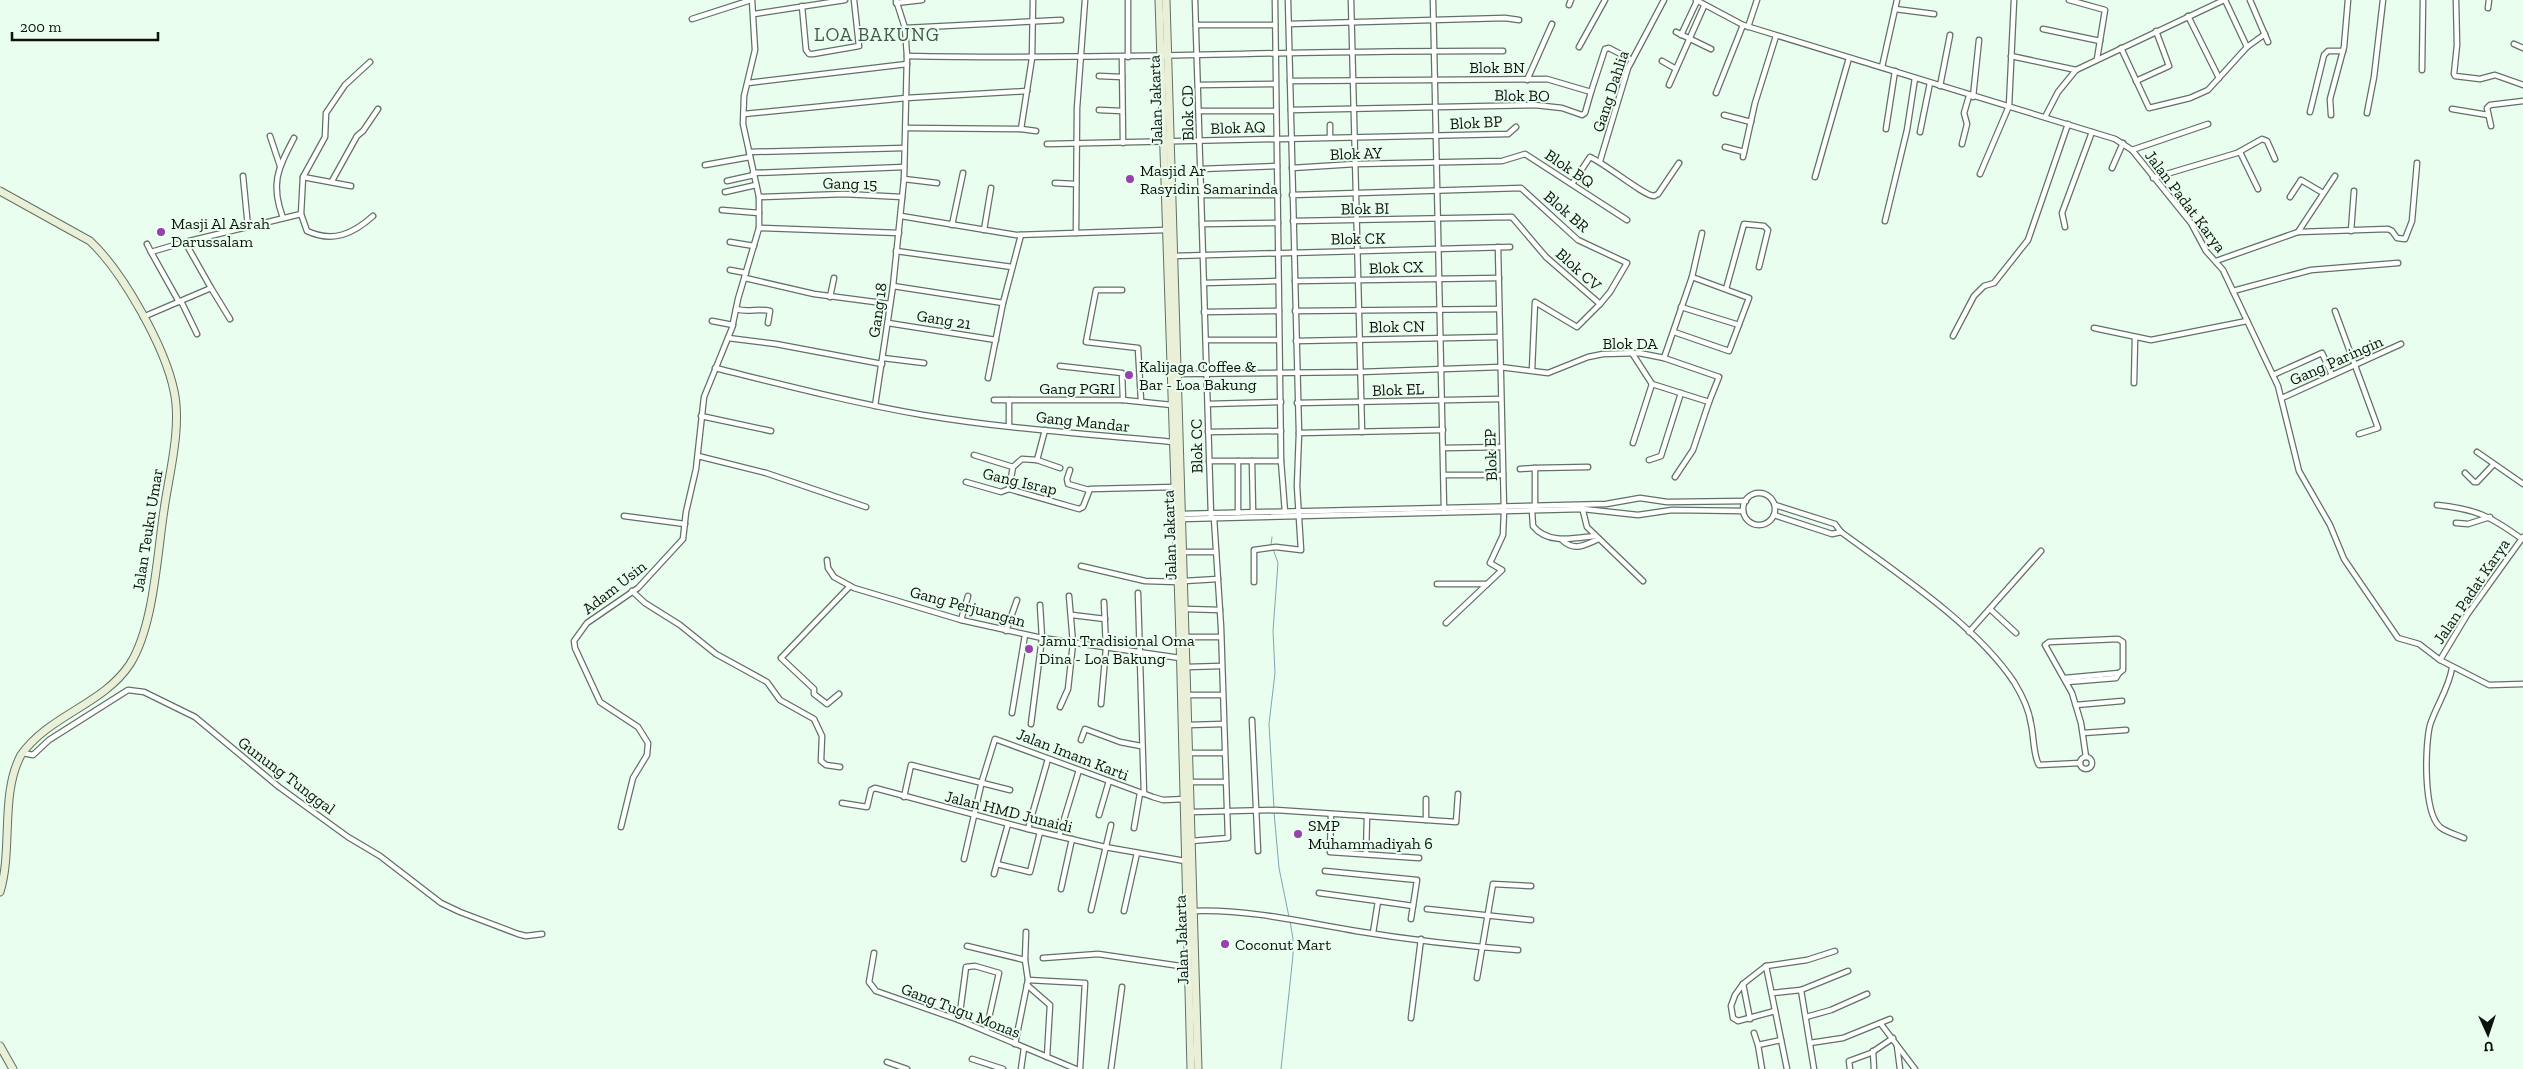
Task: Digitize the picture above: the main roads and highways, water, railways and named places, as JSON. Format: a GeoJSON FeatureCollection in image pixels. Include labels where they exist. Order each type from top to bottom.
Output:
{"type":"FeatureCollection","features":[{"type":"Feature","properties":{"kind":"main road","name":"Jalan Jakarta"},"geometry":{"type":"LineString","coordinates":[[1159,0],[1164,57]]}},
{"type":"Feature","properties":{"kind":"main road","name":"Jalan Jakarta"},"geometry":{"type":"LineString","coordinates":[[1166,0],[1164,57],[1181,582],[1180,658],[1186,799],[1187,967],[1194,1068]]}},
{"type":"Feature","properties":{"kind":"main road","name":"Jalan Jakarta"},"geometry":{"type":"LineString","coordinates":[[1166,142],[1165,230],[1170,256]]}},
{"type":"Feature","properties":{"kind":"main road","name":"Jalan Teuku Umar"},"geometry":{"type":"LineString","coordinates":[[0,191],[90,241],[121,280],[143,317],[169,371],[178,412],[158,555],[145,627],[134,656],[118,678],[102,694],[39,734],[23,753],[11,777],[2,824],[0,892]]}},
{"type":"Feature","properties":{"kind":"main road","name":"Jalan Jakarta"},"geometry":{"type":"LineString","coordinates":[[1174,374],[1172,405],[1175,487],[1183,552],[1181,582],[1186,609],[1190,753],[1190,782],[1186,799],[1191,812],[1194,911],[1194,1068]]}},
{"type":"Feature","properties":{"kind":"main road"},"geometry":{"type":"LineString","coordinates":[[0,1046],[13,1069]]}},
{"type":"Feature","properties":{"kind":"waterway"},"geometry":{"type":"LineString","coordinates":[[1271,545],[1272,537]]}},
{"type":"Feature","properties":{"kind":"waterway"},"geometry":{"type":"LineString","coordinates":[[1273,549],[1278,563],[1273,631],[1275,673],[1269,724],[1274,808]]}},
{"type":"Feature","properties":{"kind":"waterway"},"geometry":{"type":"LineString","coordinates":[[1274,812],[1279,868],[1289,917]]}},
{"type":"Feature","properties":{"kind":"waterway"},"geometry":{"type":"LineString","coordinates":[[1281,1069],[1293,955],[1290,921]]}},
{"type":"Feature","properties":{"kind":"place","name":"Masjid Ar Rasyidin Samarinda"},"geometry":{"type":"Point","coordinates":[1130,179]}},
{"type":"Feature","properties":{"kind":"place","name":"Masji Al Asrah Darussalam"},"geometry":{"type":"Point","coordinates":[161,232]}},
{"type":"Feature","properties":{"kind":"place","name":"Kalijaga Coffee & Bar - Loa Bakung"},"geometry":{"type":"Point","coordinates":[1129,375]}},
{"type":"Feature","properties":{"kind":"place","name":"Jamu Tradisional Oma Dina - Loa Bakung"},"geometry":{"type":"Point","coordinates":[1029,649]}},
{"type":"Feature","properties":{"kind":"place","name":"SMP Muhammadiyah 6"},"geometry":{"type":"Point","coordinates":[1298,834]}},
{"type":"Feature","properties":{"kind":"place","name":"Coconut Mart"},"geometry":{"type":"Point","coordinates":[1225,944]}},
{"type":"Feature","properties":{"kind":"district","name":"LOA BAKUNG"},"geometry":{"type":"Point","coordinates":[877,34]}}]}
